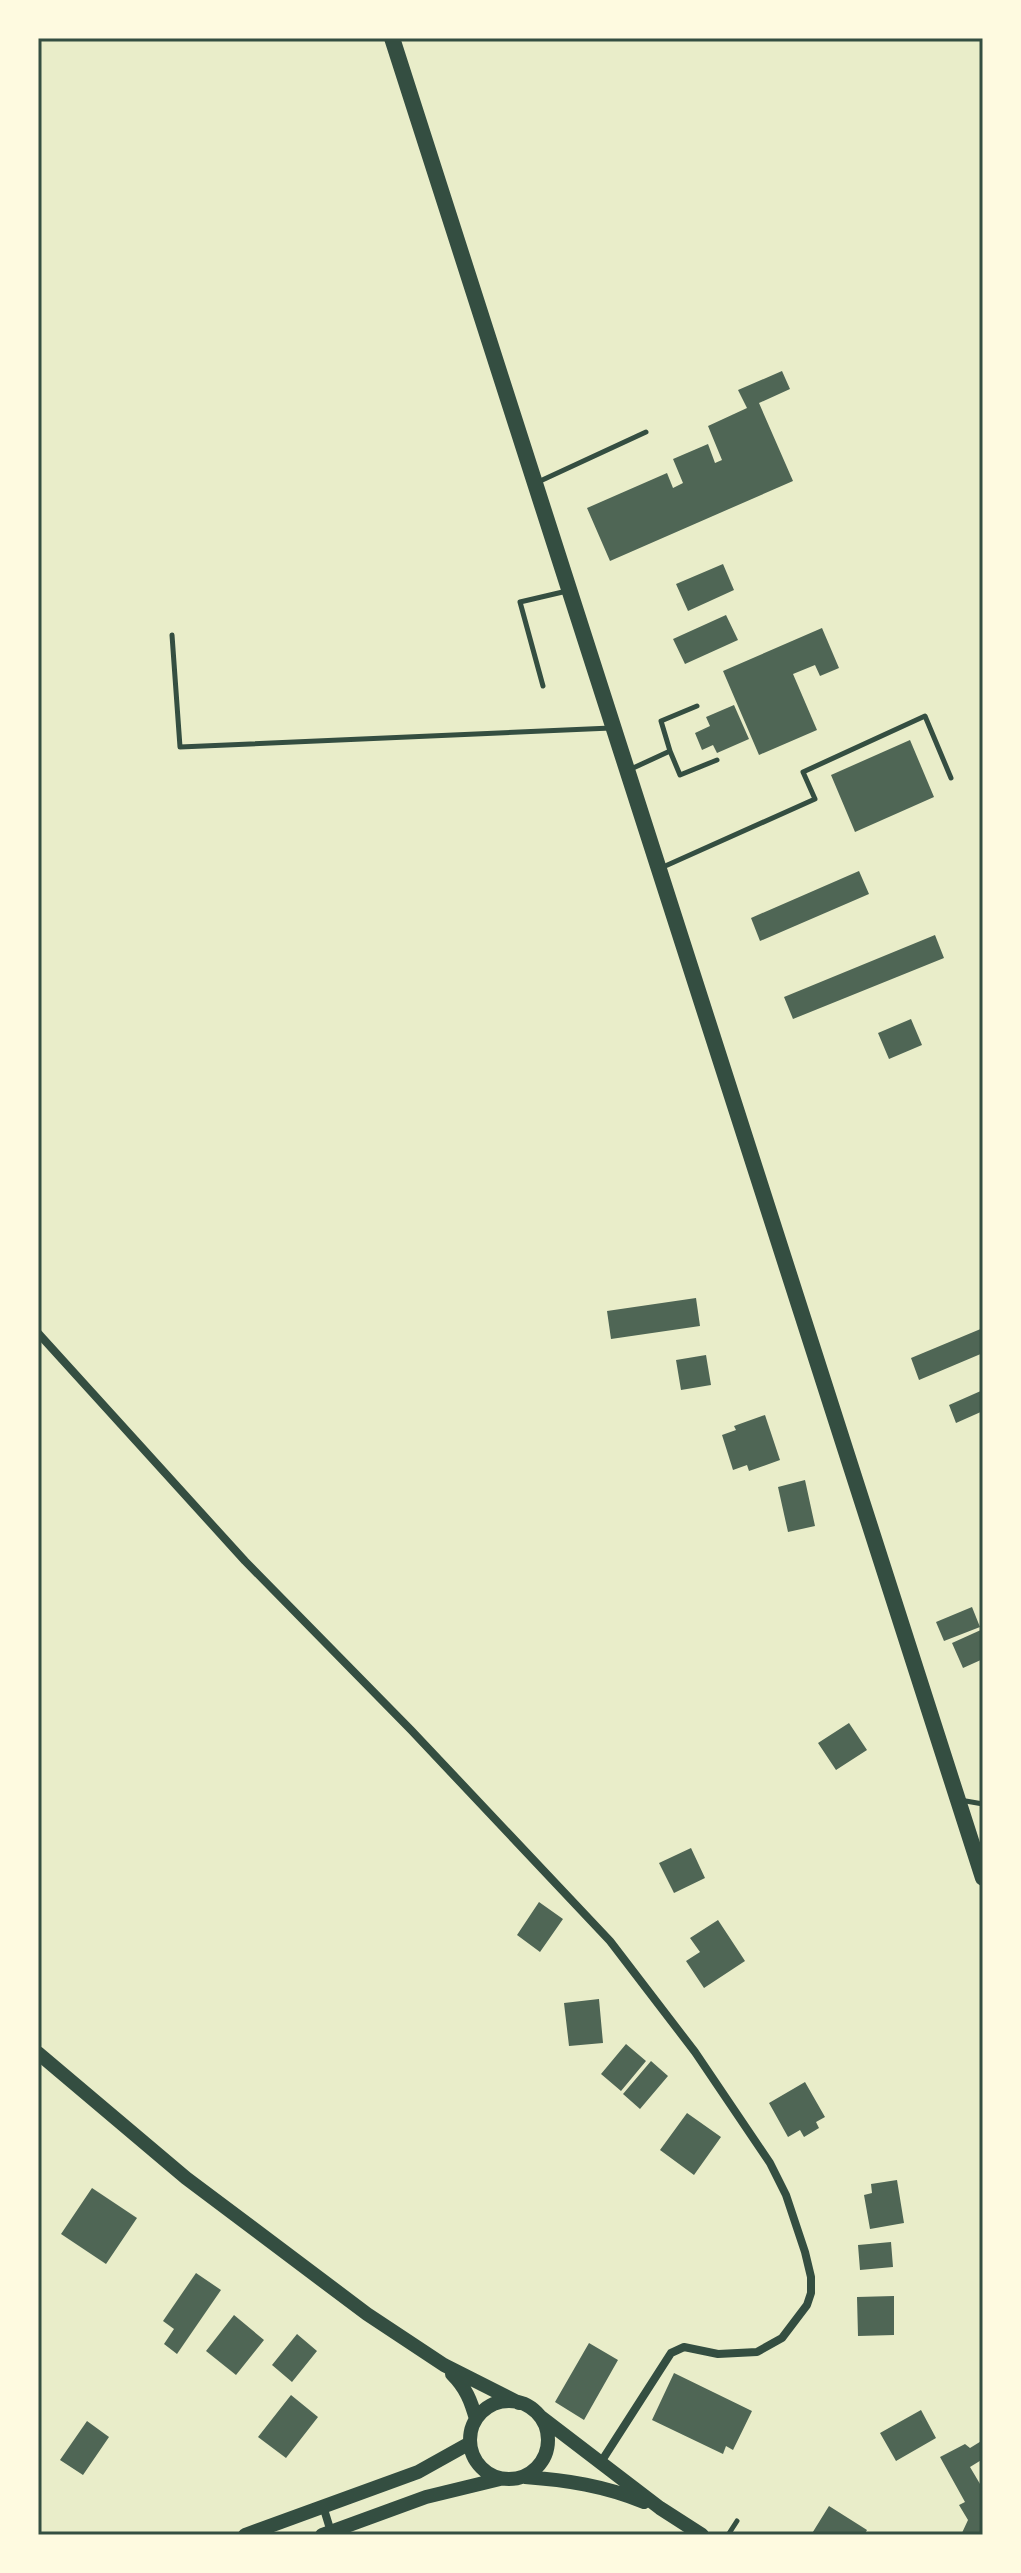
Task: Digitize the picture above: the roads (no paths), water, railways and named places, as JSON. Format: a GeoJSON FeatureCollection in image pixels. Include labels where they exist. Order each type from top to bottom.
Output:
{"type":"FeatureCollection","features":[{"type":"Feature","properties":{"kind":"highway"},"geometry":{"type":"LineString","coordinates":[[392,38],[983,1878]]}},
{"type":"Feature","properties":{"kind":"main road"},"geometry":{"type":"LineString","coordinates":[[38,2053],[186,2178],[278,2250],[444,2365],[540,2416],[660,2508],[702,2535]]}},
{"type":"Feature","properties":{"kind":"main road"},"geometry":{"type":"LineString","coordinates":[[444,2365],[463,2385],[471,2400],[476,2419],[470,2443],[473,2455],[479,2466],[500,2479]]}},
{"type":"Feature","properties":{"kind":"main road"},"geometry":{"type":"LineString","coordinates":[[476,2419],[495,2404],[519,2403]]}},
{"type":"Feature","properties":{"kind":"main road"},"geometry":{"type":"LineString","coordinates":[[524,2476],[542,2461],[547,2450],[548,2438],[540,2416]]}},
{"type":"Feature","properties":{"kind":"main road"},"geometry":{"type":"LineString","coordinates":[[245,2535],[418,2472],[470,2443]]}},
{"type":"Feature","properties":{"kind":"main road"},"geometry":{"type":"LineString","coordinates":[[328,2534],[426,2497],[524,2476],[572,2481],[616,2491],[660,2508]]}},
{"type":"Feature","properties":{"kind":"street"},"geometry":{"type":"LineString","coordinates":[[38,1333],[245,1561],[411,1730],[610,1941],[695,2052],[778,2179],[797,2227],[811,2277],[811,2293],[800,2317],[782,2338],[757,2352],[718,2354],[684,2347],[671,2353],[601,2462]]}},
{"type":"Feature","properties":{"kind":"street"},"geometry":{"type":"LineString","coordinates":[[323,2506],[328,2534]]}},
{"type":"Feature","properties":{"kind":"lane"},"geometry":{"type":"LineString","coordinates":[[534,484],[646,432]]}},
{"type":"Feature","properties":{"kind":"lane"},"geometry":{"type":"LineString","coordinates":[[543,686],[520,602],[568,591]]}},
{"type":"Feature","properties":{"kind":"lane"},"geometry":{"type":"LineString","coordinates":[[172,635],[180,747],[612,728]]}},
{"type":"Feature","properties":{"kind":"lane"},"geometry":{"type":"LineString","coordinates":[[697,706],[661,721],[670,751],[680,775],[717,760]]}},
{"type":"Feature","properties":{"kind":"lane"},"geometry":{"type":"LineString","coordinates":[[658,869],[815,799],[803,772],[925,716],[951,778]]}},
{"type":"Feature","properties":{"kind":"lane"},"geometry":{"type":"LineString","coordinates":[[627,772],[670,751]]}},
{"type":"Feature","properties":{"kind":"lane"},"geometry":{"type":"LineString","coordinates":[[958,1800],[983,1804]]}},
{"type":"Feature","properties":{"kind":"lane"},"geometry":{"type":"LineString","coordinates":[[728,2535],[737,2521]]}}]}
